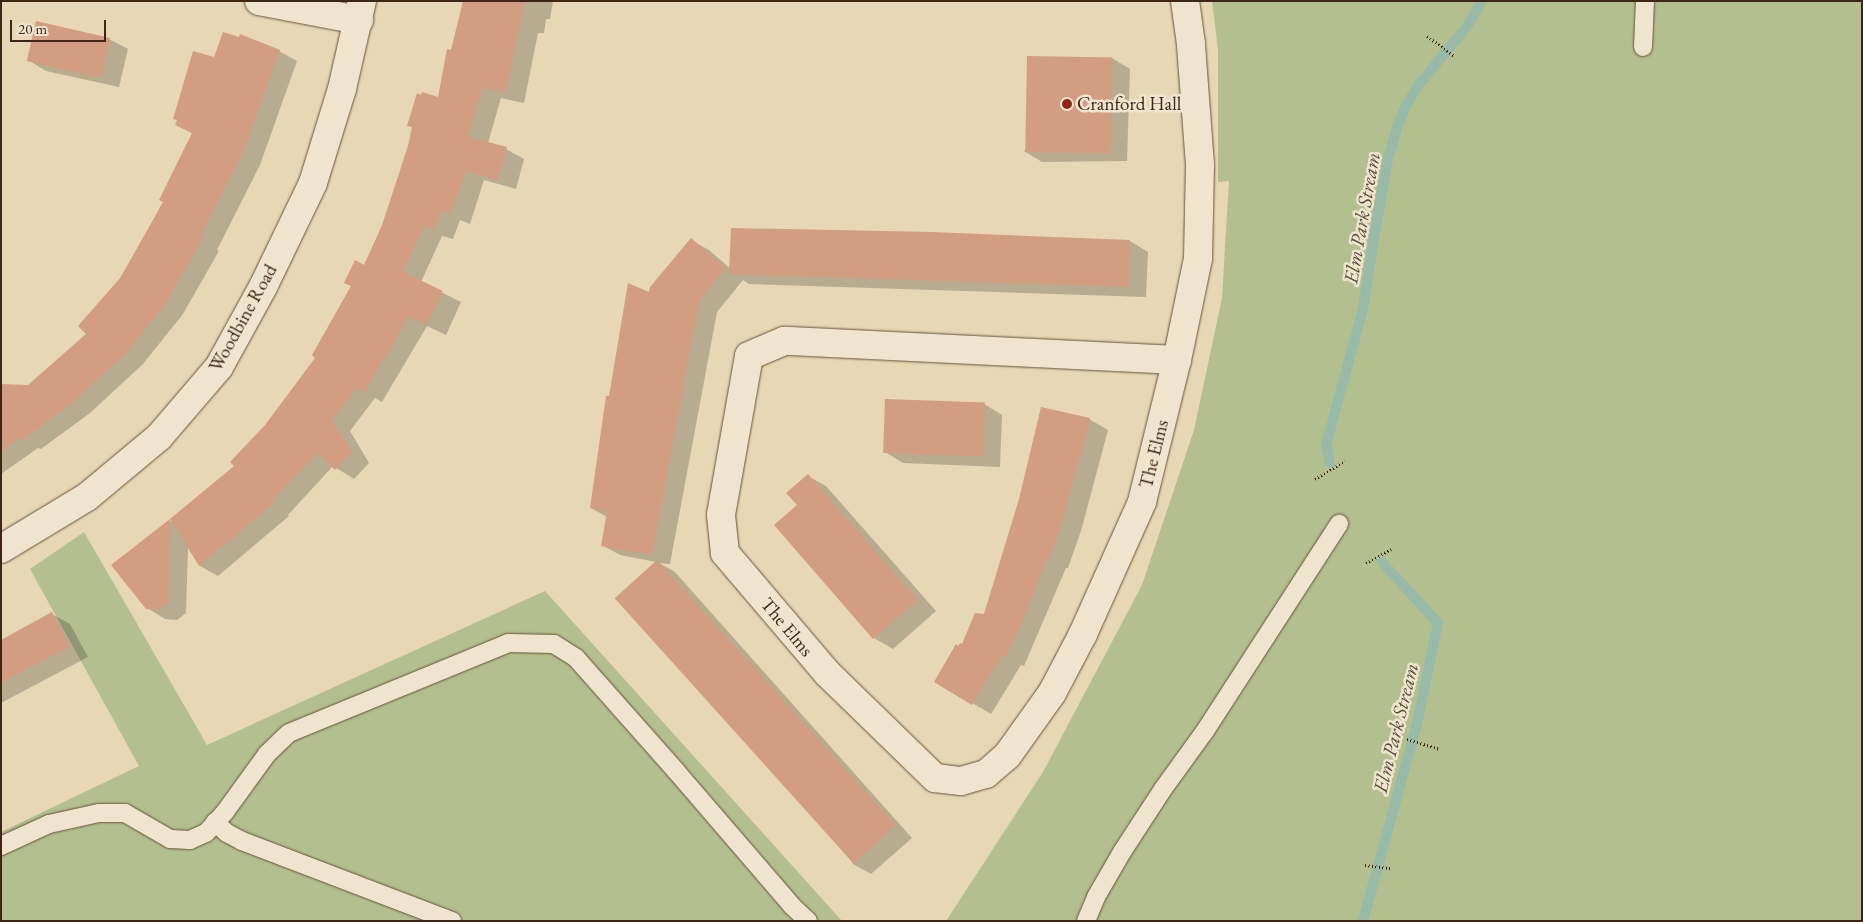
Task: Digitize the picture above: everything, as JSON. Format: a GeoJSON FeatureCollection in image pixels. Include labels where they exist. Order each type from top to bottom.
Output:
{"type":"FeatureCollection","features":[{"type":"Feature","properties":{"kind":"street"},"geometry":{"type":"LineString","coordinates":[[260,1],[361,10]]}},
{"type":"Feature","properties":{"kind":"street","name":"The Elms"},"geometry":{"type":"LineString","coordinates":[[1177,360],[784,341],[749,356],[721,515],[725,553],[826,673],[935,778],[962,781],[986,774],[1007,756],[1052,693],[1084,634],[1142,502],[1177,360],[1198,259],[1200,165],[1191,44],[1185,1]]}},
{"type":"Feature","properties":{"kind":"street","name":"Woodbine Road"},"geometry":{"type":"LineString","coordinates":[[1,549],[87,497],[102,485],[159,437],[219,367],[263,287],[313,183],[342,90],[361,10]]}},
{"type":"Feature","properties":{"kind":"lane"},"geometry":{"type":"LineString","coordinates":[[1643,47],[1645,1]]}},
{"type":"Feature","properties":{"kind":"lane"},"geometry":{"type":"LineString","coordinates":[[1086,921],[1096,897],[1162,789],[1205,731],[1339,524]]}},
{"type":"Feature","properties":{"kind":"lane"},"geometry":{"type":"LineString","coordinates":[[1,846],[49,824],[98,814],[125,813],[170,839],[190,840],[206,833],[225,812],[267,754],[289,733],[508,643],[554,644],[576,658],[792,906],[808,921]]}},
{"type":"Feature","properties":{"kind":"lane"},"geometry":{"type":"LineString","coordinates":[[215,822],[227,833],[242,841],[452,921]]}},
{"type":"Feature","properties":{"kind":"path"},"geometry":{"type":"LineString","coordinates":[[1427,36],[1455,56]]}},
{"type":"Feature","properties":{"kind":"path"},"geometry":{"type":"LineString","coordinates":[[1315,479],[1345,461]]}},
{"type":"Feature","properties":{"kind":"path"},"geometry":{"type":"LineString","coordinates":[[1366,563],[1391,549]]}},
{"type":"Feature","properties":{"kind":"path"},"geometry":{"type":"LineString","coordinates":[[1408,739],[1440,748]]}},
{"type":"Feature","properties":{"kind":"path"},"geometry":{"type":"LineString","coordinates":[[1365,865],[1391,868]]}},
{"type":"Feature","properties":{"kind":"green space"},"geometry":{"type":"Polygon","coordinates":[[[1212,1],[1862,1],[1862,921],[946,921],[1043,772],[1142,585],[1194,430],[1222,298],[1229,181],[1218,182],[1218,50],[1212,1]]]}},
{"type":"Feature","properties":{"kind":"green space"},"geometry":{"type":"Polygon","coordinates":[[[84,532],[207,745],[545,591],[842,921],[1,921],[1,832],[139,766],[30,569],[84,532]]]}},
{"type":"Feature","properties":{"kind":"building"},"geometry":{"type":"Polygon","coordinates":[[[463,1],[524,1],[506,93],[482,88],[468,137],[507,147],[497,180],[466,171],[451,214],[441,211],[435,230],[424,226],[403,272],[443,291],[427,325],[409,317],[364,393],[357,388],[332,420],[352,452],[335,470],[317,453],[270,504],[272,505],[199,566],[170,519],[234,466],[230,462],[265,425],[315,358],[312,355],[351,286],[344,283],[355,260],[364,265],[381,228],[408,146],[412,127],[407,126],[417,93],[421,95],[422,92],[438,97],[447,49],[451,50],[463,1]]]}},
{"type":"Feature","properties":{"kind":"building"},"geometry":{"type":"Polygon","coordinates":[[[36,21],[110,38],[101,78],[27,61],[36,21]]]}},
{"type":"Feature","properties":{"kind":"building"},"geometry":{"type":"Polygon","coordinates":[[[223,32],[239,37],[240,34],[280,50],[242,155],[200,238],[202,239],[166,304],[125,354],[72,403],[22,440],[20,438],[1,452],[1,384],[28,385],[86,334],[78,326],[121,277],[163,202],[159,200],[192,133],[175,125],[177,120],[173,119],[193,51],[214,57],[223,32]]]}},
{"type":"Feature","properties":{"kind":"building","name":"Cranford Hall"},"geometry":{"type":"Polygon","coordinates":[[[1027,56],[1112,57],[1110,153],[1025,152],[1027,56]]]}},
{"type":"Feature","properties":{"kind":"building"},"geometry":{"type":"Polygon","coordinates":[[[731,228],[931,232],[1130,240],[1128,287],[729,274],[731,228]]]}},
{"type":"Feature","properties":{"kind":"building"},"geometry":{"type":"Polygon","coordinates":[[[691,238],[726,268],[699,301],[652,555],[601,546],[607,511],[590,508],[606,396],[609,396],[628,283],[649,292],[650,287],[691,238]]]}},
{"type":"Feature","properties":{"kind":"building"},"geometry":{"type":"Polygon","coordinates":[[[885,399],[985,402],[983,456],[883,453],[885,399]]]}},
{"type":"Feature","properties":{"kind":"building"},"geometry":{"type":"Polygon","coordinates":[[[1041,407],[1090,418],[1063,520],[1049,559],[1047,558],[1006,657],[1002,655],[972,705],[934,682],[956,644],[958,646],[960,643],[962,644],[975,613],[984,614],[1019,499],[1041,407]]]}},
{"type":"Feature","properties":{"kind":"building"},"geometry":{"type":"Polygon","coordinates":[[[808,474],[918,600],[873,639],[774,525],[797,505],[786,493],[808,474]]]}},
{"type":"Feature","properties":{"kind":"building"},"geometry":{"type":"Polygon","coordinates":[[[170,519],[168,603],[159,610],[146,609],[111,565],[170,519]]]}},
{"type":"Feature","properties":{"kind":"building"},"geometry":{"type":"Polygon","coordinates":[[[657,560],[896,825],[854,863],[615,598],[657,560]]]}},
{"type":"Feature","properties":{"kind":"building"},"geometry":{"type":"Polygon","coordinates":[[[52,612],[70,646],[1,683],[1,640],[52,612]]]}},
{"type":"Feature","properties":{"kind":"waterway","name":"Elm Park Stream"},"geometry":{"type":"LineString","coordinates":[[1330,463],[1326,445],[1363,309],[1388,159],[1398,125],[1407,104],[1418,86],[1468,25],[1482,1]]}},
{"type":"Feature","properties":{"kind":"waterway","name":"Elm Park Stream"},"geometry":{"type":"LineString","coordinates":[[1363,921],[1417,724],[1438,623],[1382,562]]}},
{"type":"Feature","properties":{"kind":"place","name":"Cranford Hall"},"geometry":{"type":"Point","coordinates":[1067,104]}}]}
